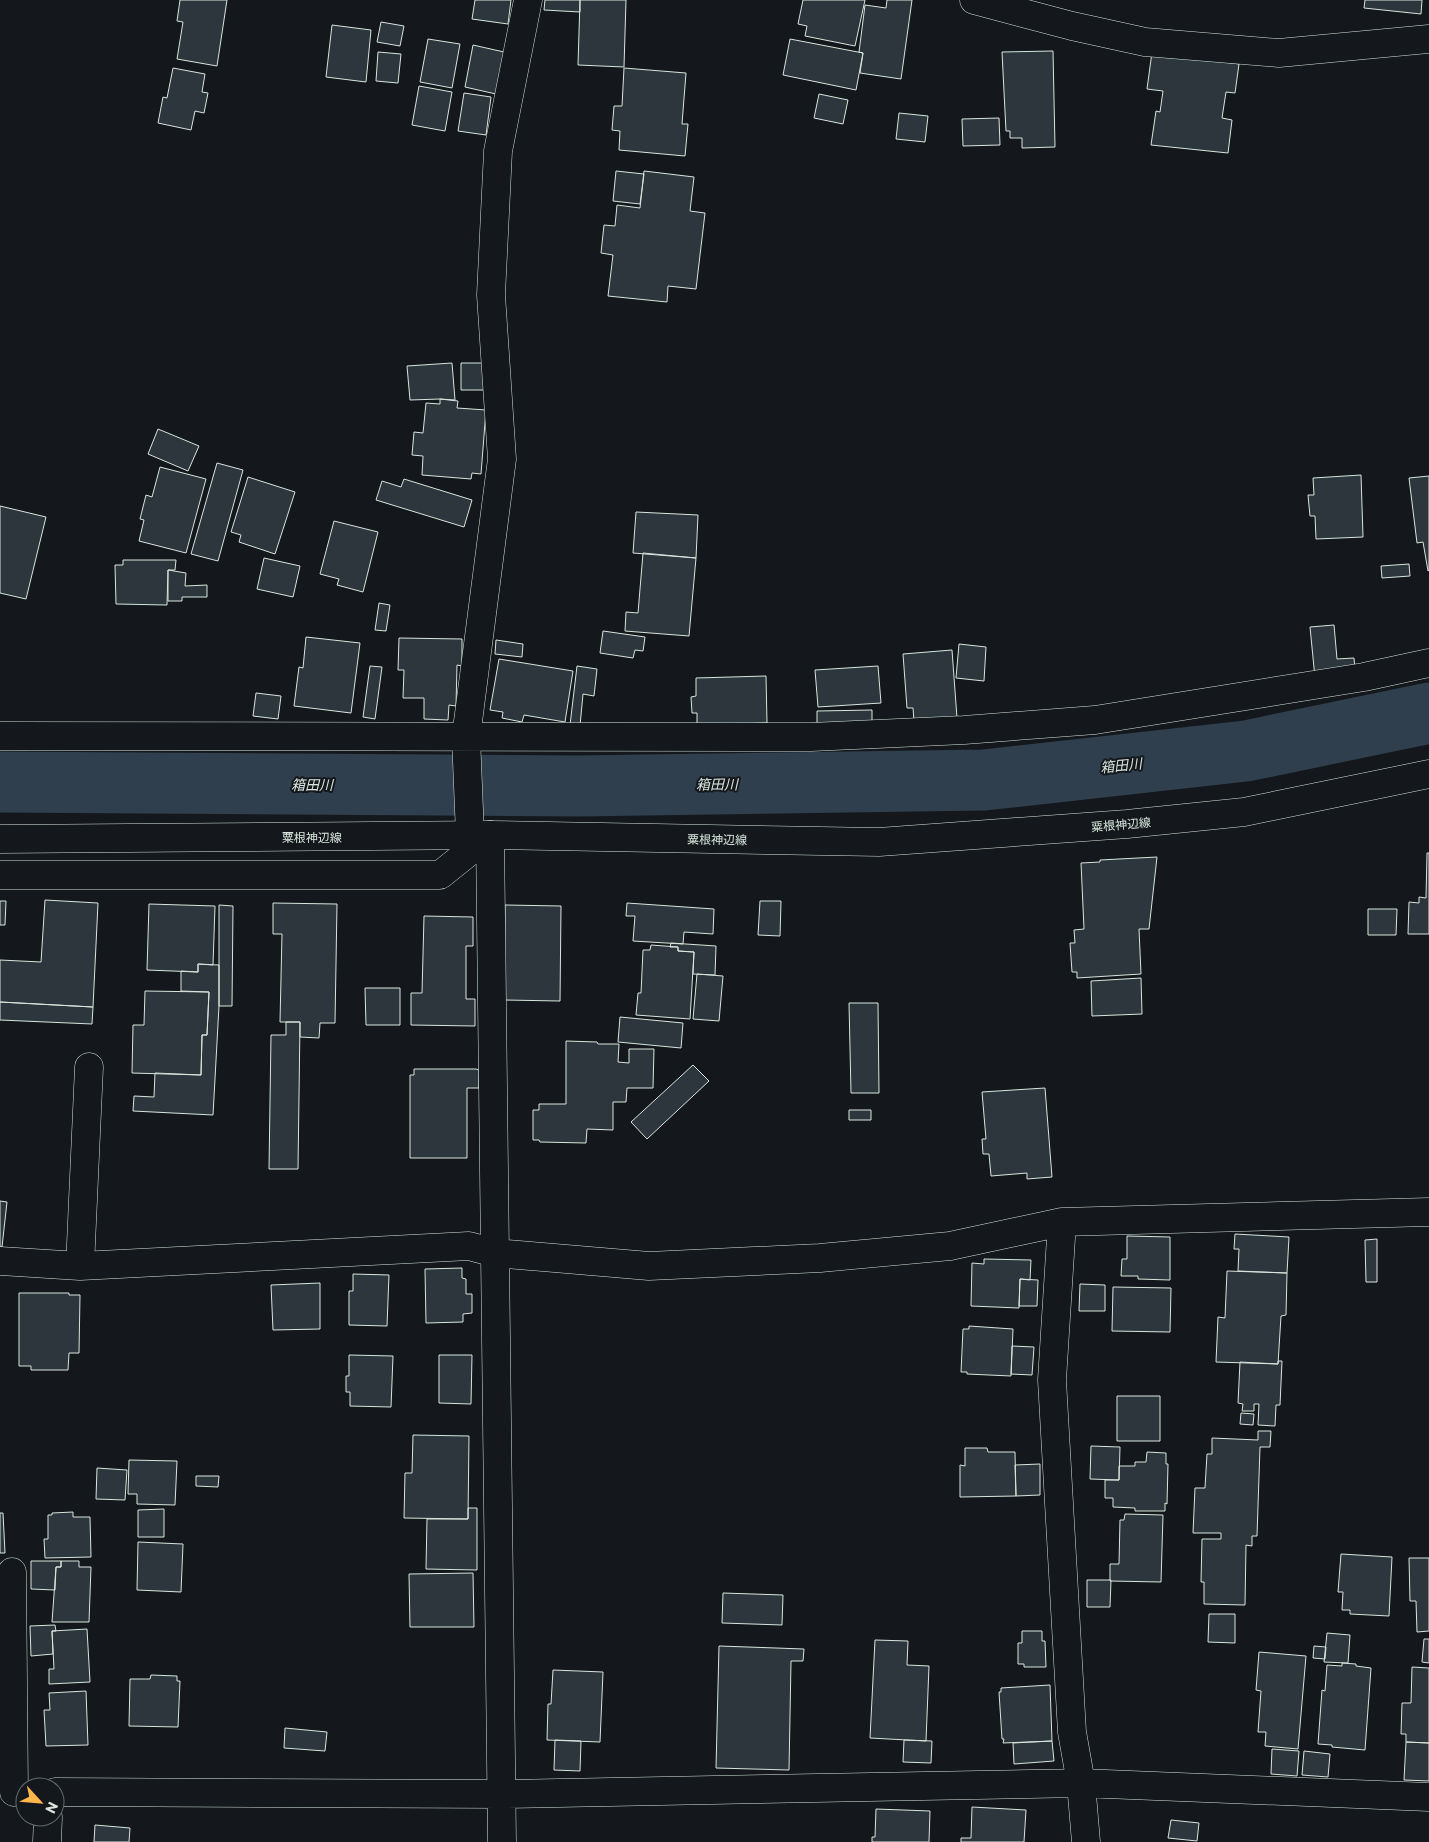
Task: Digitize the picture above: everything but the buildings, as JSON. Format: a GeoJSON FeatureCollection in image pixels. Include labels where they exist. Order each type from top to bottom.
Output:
{"type":"FeatureCollection","features":[{"type":"Feature","properties":{"kind":"street"},"geometry":{"type":"LineString","coordinates":[[502,1842],[495,1253],[480,835],[466,737],[502,459],[491,295],[498,151],[528,0]]}},
{"type":"Feature","properties":{"kind":"street"},"geometry":{"type":"LineString","coordinates":[[974,0],[1072,26],[1145,42],[1279,53],[1429,40]]}},
{"type":"Feature","properties":{"kind":"street"},"geometry":{"type":"LineString","coordinates":[[0,736],[811,737],[992,728],[1096,720],[1364,677],[1429,663]]}},
{"type":"Feature","properties":{"kind":"street","name":"粟根神辺線"},"geometry":{"type":"LineString","coordinates":[[0,839],[480,835],[879,842],[1127,824],[1244,812],[1429,774]]}},
{"type":"Feature","properties":{"kind":"street"},"geometry":{"type":"LineString","coordinates":[[0,875],[440,875],[480,835]]}},
{"type":"Feature","properties":{"kind":"street"},"geometry":{"type":"LineString","coordinates":[[80,1266],[89,1067]]}},
{"type":"Feature","properties":{"kind":"street"},"geometry":{"type":"LineString","coordinates":[[0,1261],[80,1266],[469,1246],[495,1253],[649,1266],[820,1258],[950,1246],[1062,1222],[1429,1212]]}},
{"type":"Feature","properties":{"kind":"street"},"geometry":{"type":"LineString","coordinates":[[1062,1222],[1052,1380],[1072,1732],[1081,1783],[1086,1842]]}},
{"type":"Feature","properties":{"kind":"street"},"geometry":{"type":"LineString","coordinates":[[12,1572],[13,1792]]}},
{"type":"Feature","properties":{"kind":"street"},"geometry":{"type":"LineString","coordinates":[[65,1792],[502,1794],[1081,1783],[1429,1796]]}},
{"type":"Feature","properties":{"kind":"street"},"geometry":{"type":"LineString","coordinates":[[46,1842],[47,1827]]}},
{"type":"Feature","properties":{"kind":"waterway","name":"箱田川"},"geometry":{"type":"LineString","coordinates":[[0,782],[578,786],[984,780],[1246,751],[1429,713]]}}]}
